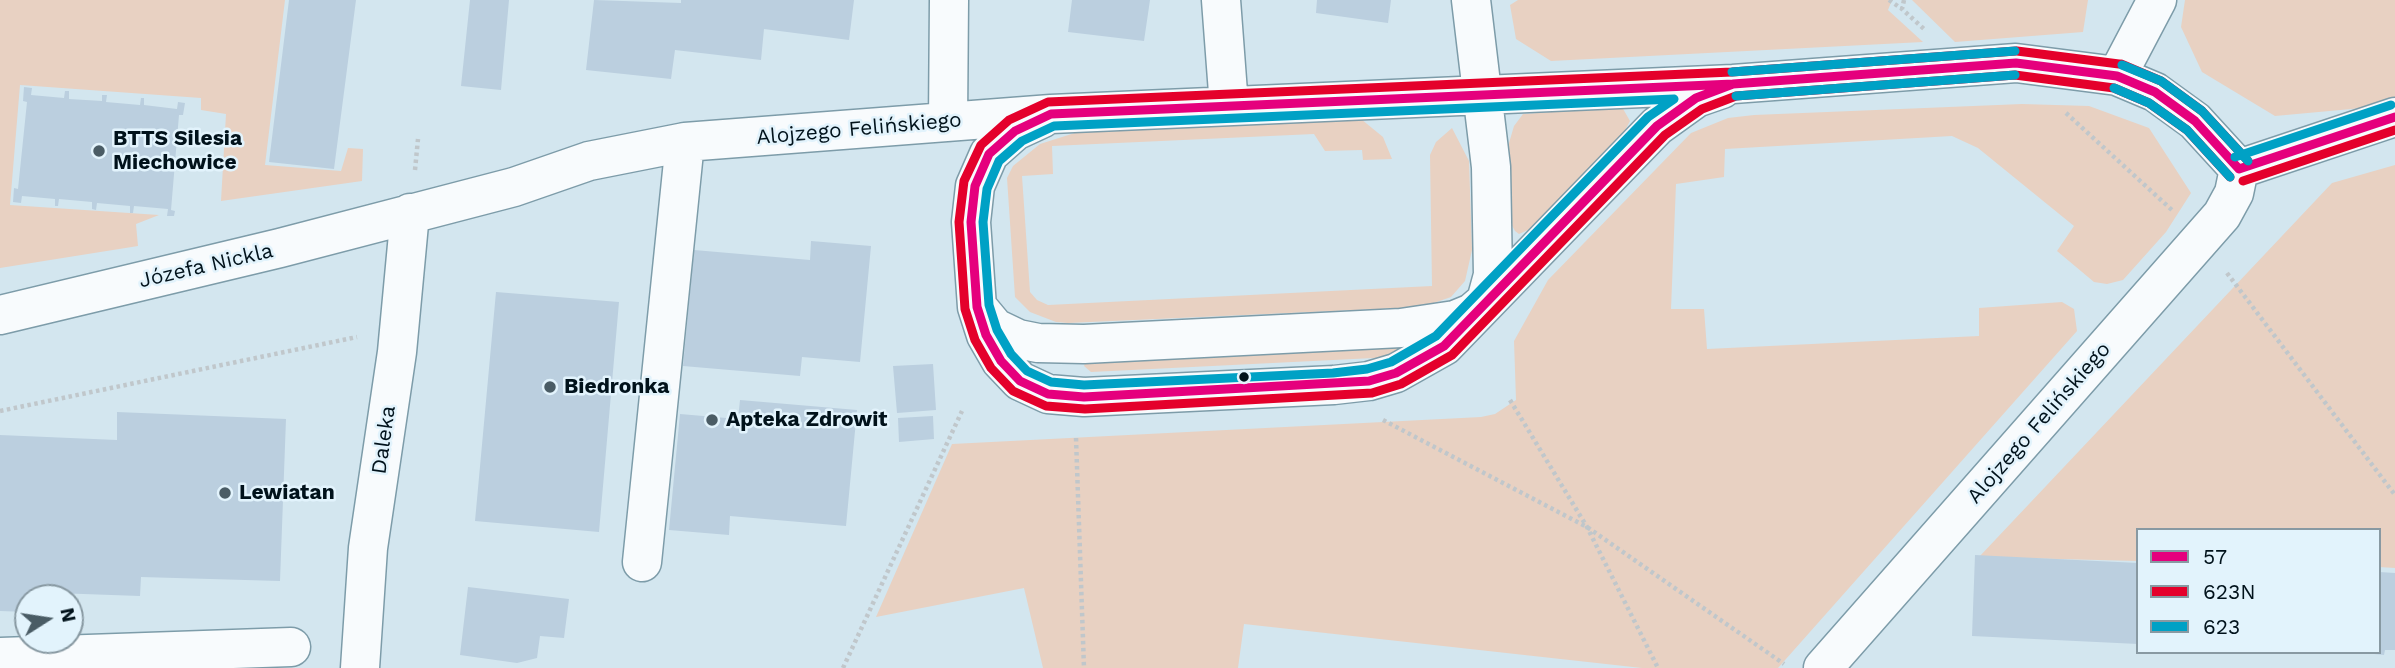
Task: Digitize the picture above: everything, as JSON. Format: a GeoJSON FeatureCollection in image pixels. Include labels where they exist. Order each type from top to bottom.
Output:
{"type":"FeatureCollection","features":[{"type":"Feature","properties":{"kind":"street"},"geometry":{"type":"LineString","coordinates":[[948,122],[949,0]]}},
{"type":"Feature","properties":{"kind":"street"},"geometry":{"type":"LineString","coordinates":[[1221,0],[1229,106]]}},
{"type":"Feature","properties":{"kind":"street"},"geometry":{"type":"LineString","coordinates":[[977,306],[995,327],[1018,339],[1084,344],[1401,328],[1455,320],[1472,313],[1486,301],[1492,287],[1493,261],[1491,167],[1485,95],[1471,0]]}},
{"type":"Feature","properties":{"kind":"street"},"geometry":{"type":"LineString","coordinates":[[2117,76],[2157,0]]}},
{"type":"Feature","properties":{"kind":"street","name":"Alojzego Felińskiego"},"geometry":{"type":"LineString","coordinates":[[410,213],[514,187],[589,161],[685,142],[1051,114],[1733,84],[2016,63],[2117,76],[2155,92],[2195,121],[2239,169],[2234,193],[2222,215],[1823,668]]}},
{"type":"Feature","properties":{"kind":"street"},"geometry":{"type":"LineString","coordinates":[[1051,114],[1015,131],[989,154],[975,186],[971,222],[977,306],[986,335],[1001,361],[1020,381],[1048,394],[1084,397],[1368,381],[1396,373],[1444,346],[1657,126],[1696,98],[1733,84]]}},
{"type":"Feature","properties":{"kind":"street"},"geometry":{"type":"LineString","coordinates":[[2239,169],[2395,117]]}},
{"type":"Feature","properties":{"kind":"street"},"geometry":{"type":"LineString","coordinates":[[642,562],[685,142]]}},
{"type":"Feature","properties":{"kind":"street","name":"Józefa Nickla"},"geometry":{"type":"LineString","coordinates":[[0,315],[280,248],[410,213]]}},
{"type":"Feature","properties":{"kind":"street","name":"Daleka"},"geometry":{"type":"LineString","coordinates":[[360,668],[368,548],[399,328],[410,213]]}},
{"type":"Feature","properties":{"kind":"street"},"geometry":{"type":"LineString","coordinates":[[0,657],[291,647]]}},
{"type":"Feature","properties":{"kind":"path"},"geometry":{"type":"LineString","coordinates":[[1889,0],[1928,33]]}},
{"type":"Feature","properties":{"kind":"path"},"geometry":{"type":"LineString","coordinates":[[1902,9],[1904,0]]}},
{"type":"Feature","properties":{"kind":"path"},"geometry":{"type":"LineString","coordinates":[[0,411],[399,328]]}},
{"type":"Feature","properties":{"kind":"path"},"geometry":{"type":"LineString","coordinates":[[1510,400],[1587,527],[1658,668]]}},
{"type":"Feature","properties":{"kind":"path"},"geometry":{"type":"LineString","coordinates":[[843,668],[962,411]]}},
{"type":"Feature","properties":{"kind":"path"},"geometry":{"type":"LineString","coordinates":[[1371,414],[1587,527],[1791,668]]}},
{"type":"Feature","properties":{"kind":"path"},"geometry":{"type":"LineString","coordinates":[[1076,429],[1084,668]]}},
{"type":"Feature","properties":{"kind":"shaded area"},"geometry":{"type":"Polygon","coordinates":[[[0,0],[285,0],[265,165],[341,171],[348,148],[363,149],[362,181],[221,201],[226,114],[201,110],[201,98],[20,85],[10,205],[159,215],[136,224],[138,246],[0,268],[0,0]]]}},
{"type":"Feature","properties":{"kind":"shaded area"},"geometry":{"type":"Polygon","coordinates":[[[1518,0],[1892,0],[1888,10],[1923,42],[1551,61],[1516,39],[1510,5],[1518,0]]]}},
{"type":"Feature","properties":{"kind":"shaded area"},"geometry":{"type":"Polygon","coordinates":[[[1912,0],[2088,0],[2083,32],[1955,42],[1912,0]]]}},
{"type":"Feature","properties":{"kind":"shaded area"},"geometry":{"type":"Polygon","coordinates":[[[2185,0],[2395,0],[2395,105],[2275,116],[2202,72],[2181,27],[2185,0]]]}},
{"type":"Feature","properties":{"kind":"shaded area"},"geometry":{"type":"Polygon","coordinates":[[[2022,104],[2089,106],[2149,128],[2191,193],[2166,232],[2123,280],[2107,284],[2094,282],[2057,251],[2074,226],[1978,148],[1952,136],[1725,149],[1724,177],[1676,184],[1671,309],[1704,309],[1707,349],[1979,336],[1979,308],[2062,302],[2074,309],[2077,331],[1778,668],[1642,668],[1244,624],[1238,668],[1043,668],[1024,588],[876,617],[952,444],[1481,417],[1495,414],[1516,400],[1514,341],[1548,280],[1691,133],[1728,118],[1754,115],[2022,104]]]}},
{"type":"Feature","properties":{"kind":"shaded area"},"geometry":{"type":"Polygon","coordinates":[[[1622,107],[1630,121],[1622,136],[1528,230],[1519,234],[1515,231],[1510,222],[1509,143],[1514,126],[1523,114],[1622,107]]]}},
{"type":"Feature","properties":{"kind":"shaded area"},"geometry":{"type":"Polygon","coordinates":[[[1361,119],[1383,137],[1392,159],[1363,160],[1362,150],[1325,151],[1314,134],[1052,146],[1053,174],[1022,176],[1030,292],[1037,300],[1048,305],[1432,286],[1430,155],[1436,142],[1452,128],[1469,161],[1472,250],[1465,281],[1451,297],[1422,307],[1068,323],[1056,322],[1030,312],[1015,297],[1007,178],[1013,166],[1040,144],[1081,131],[1361,119]]]}},
{"type":"Feature","properties":{"kind":"shaded area"},"geometry":{"type":"Polygon","coordinates":[[[2395,165],[2395,568],[2381,567],[2381,528],[2136,528],[2136,561],[1979,557],[2332,183],[2395,165]]]}},
{"type":"Feature","properties":{"kind":"shaded area"},"geometry":{"type":"Polygon","coordinates":[[[1399,346],[1394,357],[1091,372],[1084,366],[1086,361],[1399,346]]]}},
{"type":"Feature","properties":{"kind":"building"},"geometry":{"type":"Polygon","coordinates":[[[289,0],[356,0],[334,169],[269,162],[289,0]]]}},
{"type":"Feature","properties":{"kind":"building"},"geometry":{"type":"Polygon","coordinates":[[[470,0],[509,0],[501,90],[461,86],[470,0]]]}},
{"type":"Feature","properties":{"kind":"building"},"geometry":{"type":"Polygon","coordinates":[[[594,0],[681,3],[681,0],[854,0],[849,40],[764,29],[761,60],[675,50],[671,79],[586,70],[594,0]]]}},
{"type":"Feature","properties":{"kind":"building"},"geometry":{"type":"Polygon","coordinates":[[[1072,0],[1150,0],[1144,41],[1068,32],[1072,0]]]}},
{"type":"Feature","properties":{"kind":"building"},"geometry":{"type":"Polygon","coordinates":[[[1317,0],[1391,0],[1388,23],[1316,13],[1317,0]]]}},
{"type":"Feature","properties":{"kind":"building","name":"BTTS Silesia Miechowice"},"geometry":{"type":"Polygon","coordinates":[[[24,87],[32,88],[31,95],[64,98],[65,91],[69,91],[69,99],[102,101],[102,95],[107,95],[106,102],[140,105],[141,98],[144,98],[144,105],[177,109],[178,102],[185,103],[183,115],[179,115],[171,210],[175,211],[174,216],[167,216],[168,209],[134,206],[133,213],[130,213],[130,206],[97,203],[96,210],[92,209],[92,202],[59,199],[58,206],[55,206],[55,199],[22,196],[21,203],[13,202],[14,188],[18,189],[27,102],[23,101],[24,87]]]}},
{"type":"Feature","properties":{"kind":"building"},"geometry":{"type":"Polygon","coordinates":[[[811,241],[871,246],[860,362],[802,357],[800,376],[683,366],[694,250],[810,260],[811,241]]]}},
{"type":"Feature","properties":{"kind":"building"},"geometry":{"type":"Polygon","coordinates":[[[496,292],[619,302],[599,532],[475,521],[496,292]]]}},
{"type":"Feature","properties":{"kind":"building"},"geometry":{"type":"Polygon","coordinates":[[[933,364],[936,410],[897,413],[893,366],[933,364]]]}},
{"type":"Feature","properties":{"kind":"building"},"geometry":{"type":"Polygon","coordinates":[[[740,400],[857,410],[846,526],[730,516],[729,535],[669,530],[680,414],[738,419],[740,400]]]}},
{"type":"Feature","properties":{"kind":"building"},"geometry":{"type":"Polygon","coordinates":[[[117,412],[286,419],[280,581],[141,577],[140,596],[84,594],[84,584],[14,584],[14,612],[0,611],[0,435],[117,440],[117,412]]]}},
{"type":"Feature","properties":{"kind":"building"},"geometry":{"type":"Polygon","coordinates":[[[933,416],[934,439],[899,442],[898,418],[933,416]]]}},
{"type":"Feature","properties":{"kind":"building"},"geometry":{"type":"Polygon","coordinates":[[[1975,555],[2136,563],[2136,644],[1972,636],[1975,555]]]}},
{"type":"Feature","properties":{"kind":"building"},"geometry":{"type":"Polygon","coordinates":[[[2381,572],[2395,573],[2395,650],[2385,650],[2384,655],[2374,654],[2381,654],[2381,572]]]}},
{"type":"Feature","properties":{"kind":"building"},"geometry":{"type":"Polygon","coordinates":[[[468,587],[569,599],[564,638],[540,636],[537,658],[517,663],[460,655],[468,587]]]}},
{"type":"Feature","properties":{"kind":"transit line","name":"623"},"geometry":{"type":"LineString","coordinates":[[1732,72],[2015,51]]}},
{"type":"Feature","properties":{"kind":"transit line","name":"623N"},"geometry":{"type":"LineString","coordinates":[[2016,51],[1732,72],[1048,102],[1009,120],[981,145],[964,181],[959,222],[965,309],[975,340],[991,368],[1013,391],[1046,406],[1085,409],[1372,393],[1401,384],[1452,355],[1665,135],[1702,109],[1736,96],[2015,75],[2114,88],[2149,103],[2187,130],[2230,177]]}},
{"type":"Feature","properties":{"kind":"transit line","name":"623N"},"geometry":{"type":"LineString","coordinates":[[2017,51],[2119,64]]}},
{"type":"Feature","properties":{"kind":"transit line","name":"57"},"geometry":{"type":"LineString","coordinates":[[1733,84],[2016,63]]}},
{"type":"Feature","properties":{"kind":"transit line","name":"57"},"geometry":{"type":"LineString","coordinates":[[2016,63],[2117,76]]}},
{"type":"Feature","properties":{"kind":"transit line","name":"57"},"geometry":{"type":"LineString","coordinates":[[2016,63],[2117,76]]}},
{"type":"Feature","properties":{"kind":"transit line","name":"623N"},"geometry":{"type":"LineString","coordinates":[[2121,64],[2161,81],[2202,111],[2248,161]]}},
{"type":"Feature","properties":{"kind":"transit line","name":"623"},"geometry":{"type":"LineString","coordinates":[[2122,65],[2161,81],[2202,111],[2248,161]]}},
{"type":"Feature","properties":{"kind":"transit line","name":"623"},"geometry":{"type":"LineString","coordinates":[[1736,96],[2015,75]]}},
{"type":"Feature","properties":{"kind":"transit line","name":"57"},"geometry":{"type":"LineString","coordinates":[[2117,76],[2155,92],[2195,121],[2239,169]]}},
{"type":"Feature","properties":{"kind":"transit line","name":"57"},"geometry":{"type":"LineString","coordinates":[[1733,84],[1696,98],[1657,126],[1444,346],[1396,373],[1369,381],[1084,397],[1048,394],[1020,381],[1001,361],[986,335],[977,307],[971,222],[975,186],[989,154],[1015,131],[1051,114],[1733,84]]}},
{"type":"Feature","properties":{"kind":"transit line","name":"623"},"geometry":{"type":"LineString","coordinates":[[2114,88],[2149,103],[2187,130],[2230,177]]}},
{"type":"Feature","properties":{"kind":"transit line","name":"623"},"geometry":{"type":"LineString","coordinates":[[1674,99],[1648,117],[1436,336],[1391,362],[1367,369],[1333,373],[1084,385],[1051,382],[1027,371],[1011,354],[997,330],[989,305],[983,222],[987,189],[999,161],[1022,141],[1054,126],[1674,99]]}},
{"type":"Feature","properties":{"kind":"transit line","name":"623"},"geometry":{"type":"LineString","coordinates":[[2235,157],[2391,105]]}},
{"type":"Feature","properties":{"kind":"transit line","name":"57"},"geometry":{"type":"LineString","coordinates":[[2239,169],[2395,117]]}},
{"type":"Feature","properties":{"kind":"transit line","name":"623N"},"geometry":{"type":"LineString","coordinates":[[2243,181],[2395,130]]}},
{"type":"Feature","properties":{"kind":"place","name":"BTTS Silesia Miechowice"},"geometry":{"type":"Point","coordinates":[99,151]}},
{"type":"Feature","properties":{"kind":"place","name":"Biedronka"},"geometry":{"type":"Point","coordinates":[550,387]}},
{"type":"Feature","properties":{"kind":"place","name":"Apteka Zdrowit"},"geometry":{"type":"Point","coordinates":[712,420]}},
{"type":"Feature","properties":{"kind":"place","name":"Lewiatan"},"geometry":{"type":"Point","coordinates":[225,493]}}]}
